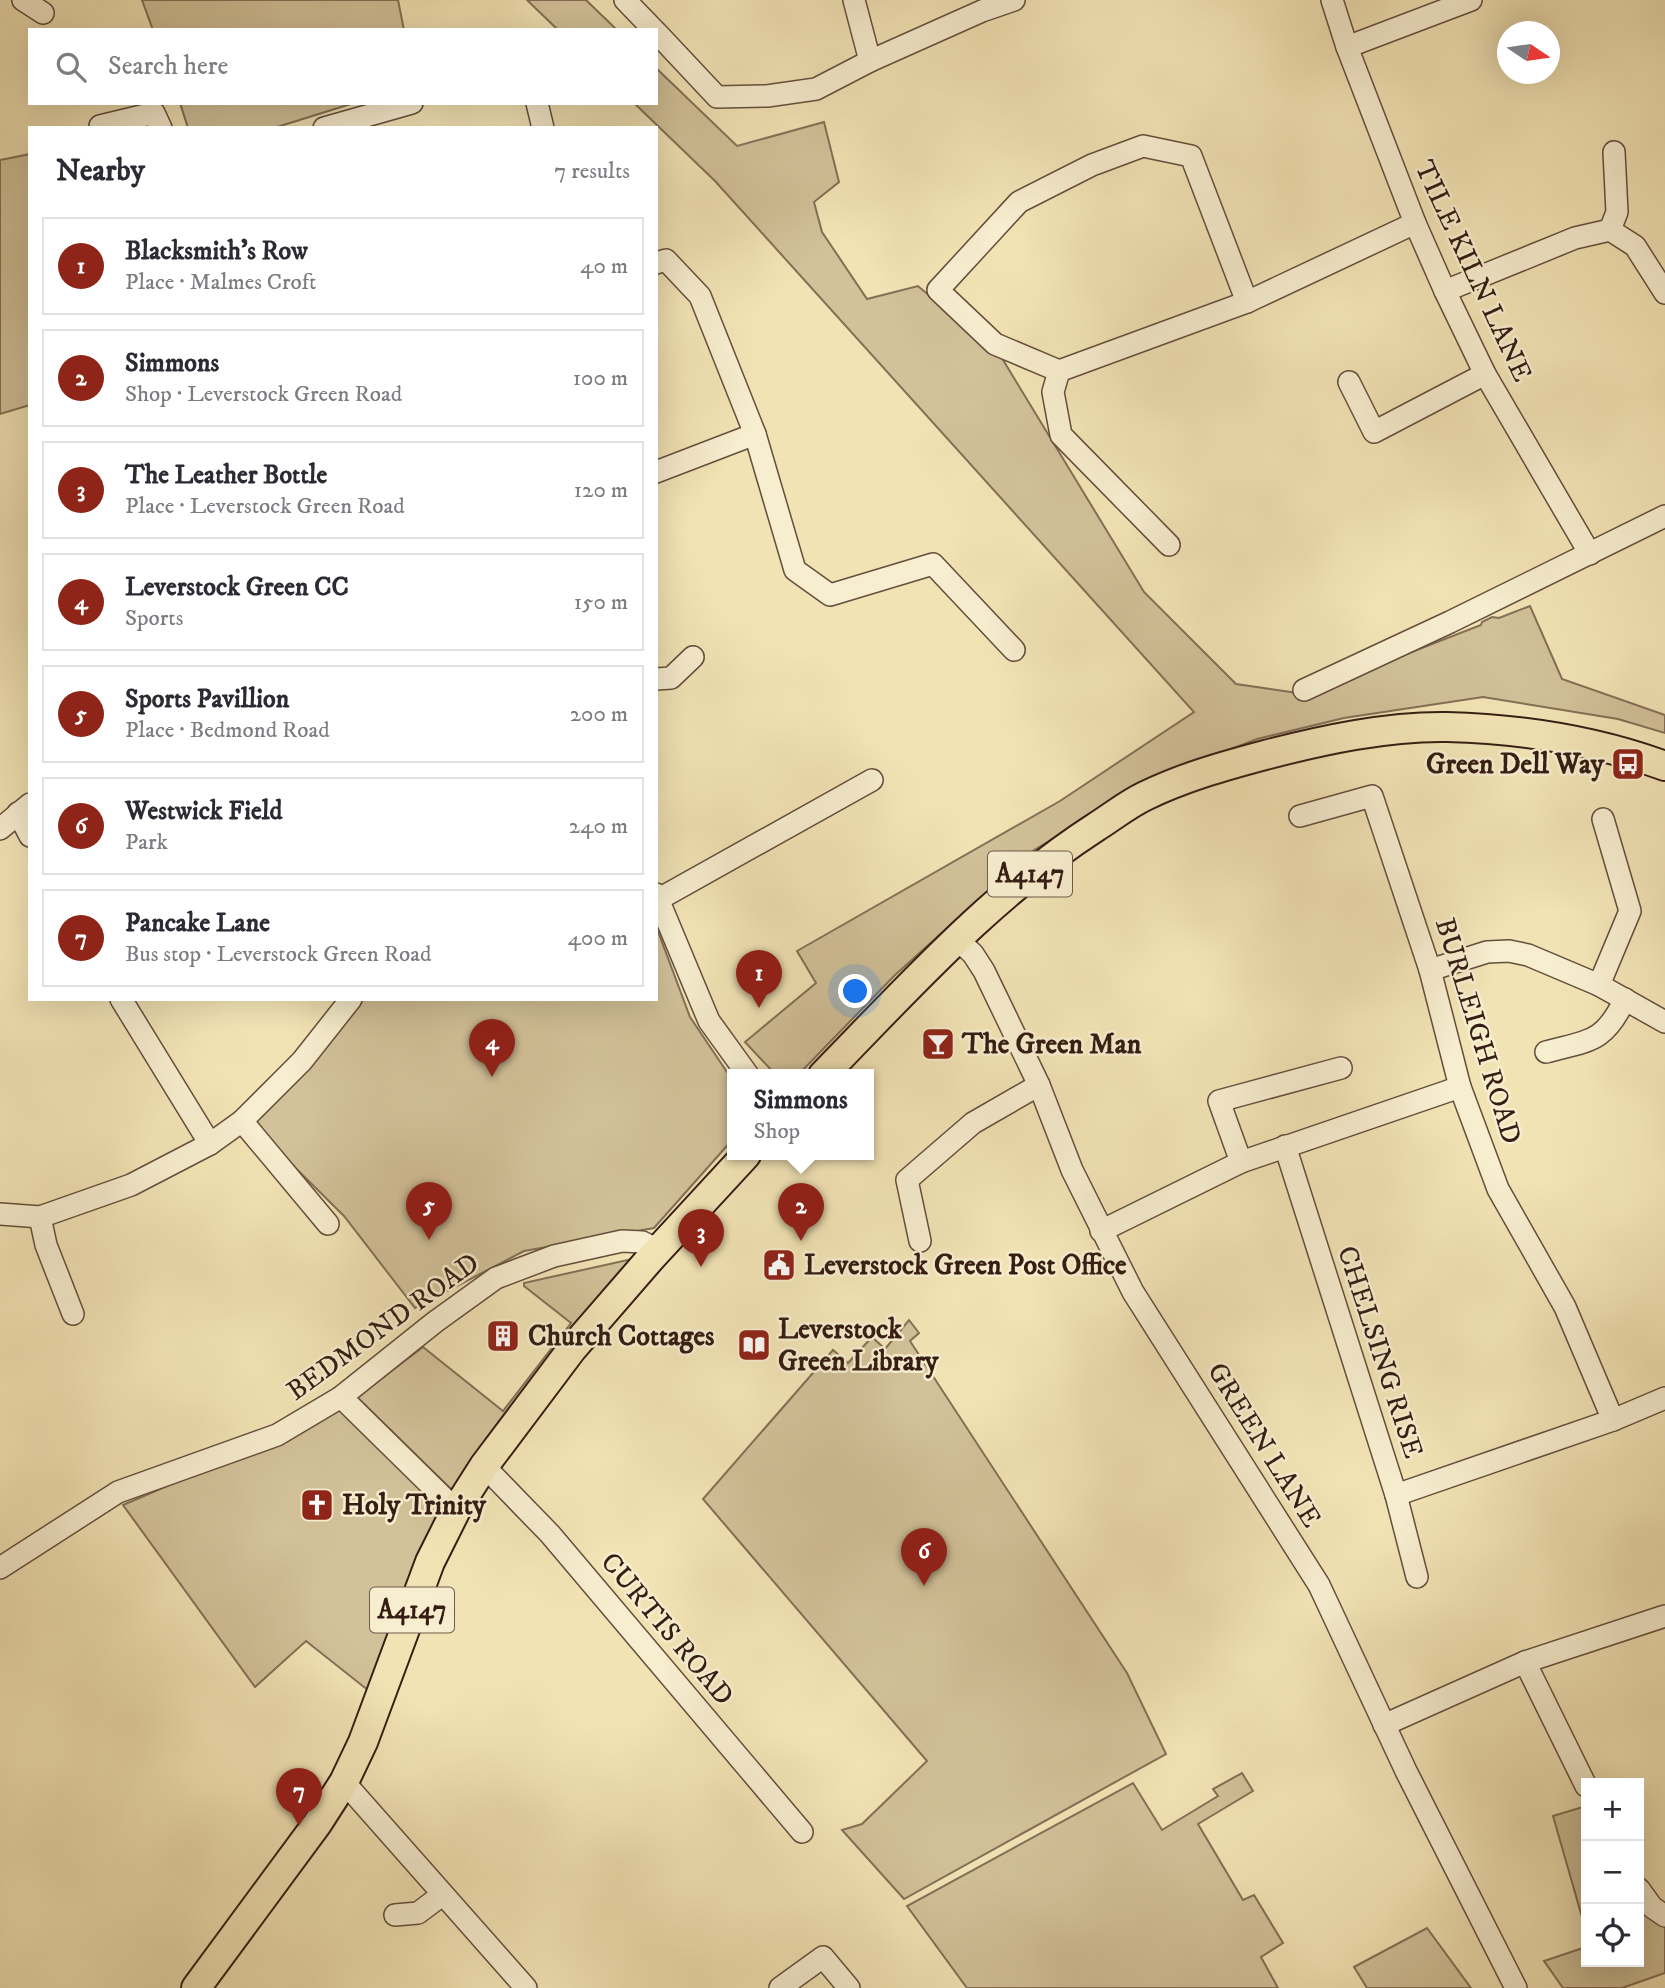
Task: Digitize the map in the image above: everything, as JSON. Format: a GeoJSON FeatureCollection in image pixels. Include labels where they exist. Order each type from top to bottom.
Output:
{"type":"FeatureCollection","features":[{"type":"Feature","properties":{"kind":"main road","name":"A4147"},"geometry":{"type":"LineString","coordinates":[[829,1069],[957,939],[1028,875],[1074,841],[1144,796],[1203,771],[1360,734],[1446,727],[1530,734],[1590,745],[1665,766]]}},
{"type":"Feature","properties":{"kind":"main road","name":"A4147"},"geometry":{"type":"LineString","coordinates":[[196,1988],[317,1824],[344,1782],[363,1742],[430,1562],[456,1510],[484,1466],[572,1349],[741,1160]]}},
{"type":"Feature","properties":{"kind":"street"},"geometry":{"type":"LineString","coordinates":[[23,0],[43,13]]}},
{"type":"Feature","properties":{"kind":"street"},"geometry":{"type":"LineString","coordinates":[[625,0],[652,28]]}},
{"type":"Feature","properties":{"kind":"street"},"geometry":{"type":"LineString","coordinates":[[854,0],[870,61]]}},
{"type":"Feature","properties":{"kind":"street"},"geometry":{"type":"LineString","coordinates":[[658,34],[718,97],[767,96],[816,89],[870,61],[982,11],[1014,0]]}},
{"type":"Feature","properties":{"kind":"street","name":"TILE KILN LANE"},"geometry":{"type":"LineString","coordinates":[[1332,0],[1347,47],[1415,223],[1445,291],[1485,374],[1590,554]]}},
{"type":"Feature","properties":{"kind":"street"},"geometry":{"type":"LineString","coordinates":[[1347,47],[1471,0]]}},
{"type":"Feature","properties":{"kind":"street"},"geometry":{"type":"LineString","coordinates":[[331,126],[405,105]]}},
{"type":"Feature","properties":{"kind":"street"},"geometry":{"type":"LineString","coordinates":[[538,105],[543,126]]}},
{"type":"Feature","properties":{"kind":"street"},"geometry":{"type":"LineString","coordinates":[[100,125],[154,113],[160,126]]}},
{"type":"Feature","properties":{"kind":"street"},"geometry":{"type":"LineString","coordinates":[[1247,302],[1191,156],[1143,146],[1092,165],[1019,202],[937,290],[995,344],[1059,370],[1247,302],[1415,223]]}},
{"type":"Feature","properties":{"kind":"street"},"geometry":{"type":"LineString","coordinates":[[1610,230],[1618,212],[1614,152]]}},
{"type":"Feature","properties":{"kind":"street"},"geometry":{"type":"LineString","coordinates":[[1445,291],[1575,238],[1610,230],[1635,246],[1665,293]]}},
{"type":"Feature","properties":{"kind":"street"},"geometry":{"type":"LineString","coordinates":[[658,262],[666,260],[700,296],[755,434],[795,570],[830,595],[933,564],[1014,650]]}},
{"type":"Feature","properties":{"kind":"street"},"geometry":{"type":"LineString","coordinates":[[1059,370],[1053,392],[1061,435],[1169,545]]}},
{"type":"Feature","properties":{"kind":"street"},"geometry":{"type":"LineString","coordinates":[[1349,382],[1374,432],[1485,374]]}},
{"type":"Feature","properties":{"kind":"street"},"geometry":{"type":"LineString","coordinates":[[658,471],[755,434]]}},
{"type":"Feature","properties":{"kind":"street"},"geometry":{"type":"LineString","coordinates":[[1304,690],[1665,516]]}},
{"type":"Feature","properties":{"kind":"street"},"geometry":{"type":"LineString","coordinates":[[658,680],[671,677],[693,657]]}},
{"type":"Feature","properties":{"kind":"street"},"geometry":{"type":"LineString","coordinates":[[658,895],[872,780]]}},
{"type":"Feature","properties":{"kind":"street","name":"BURLEIGH ROAD"},"geometry":{"type":"LineString","coordinates":[[1300,816],[1372,796],[1430,970],[1460,1087],[1498,1189],[1564,1307],[1613,1420]]}},
{"type":"Feature","properties":{"kind":"street"},"geometry":{"type":"LineString","coordinates":[[0,829],[24,808],[28,827]]}},
{"type":"Feature","properties":{"kind":"street"},"geometry":{"type":"LineString","coordinates":[[1599,985],[1630,911],[1603,819]]}},
{"type":"Feature","properties":{"kind":"street"},"geometry":{"type":"LineString","coordinates":[[658,898],[709,1021],[744,1069]]}},
{"type":"Feature","properties":{"kind":"street","name":"GREEN LANE"},"geometry":{"type":"LineString","coordinates":[[957,939],[973,954],[984,971],[1039,1085],[1072,1170],[1140,1304],[1319,1585],[1384,1725],[1517,1988]]}},
{"type":"Feature","properties":{"kind":"street"},"geometry":{"type":"LineString","coordinates":[[1430,970],[1487,952],[1509,951],[1528,955],[1599,985],[1665,1022]]}},
{"type":"Feature","properties":{"kind":"street"},"geometry":{"type":"LineString","coordinates":[[1546,1052],[1592,1039],[1605,1031],[1614,1022],[1625,999]]}},
{"type":"Feature","properties":{"kind":"street"},"geometry":{"type":"LineString","coordinates":[[122,1001],[210,1144]]}},
{"type":"Feature","properties":{"kind":"street"},"geometry":{"type":"LineString","coordinates":[[0,1214],[40,1217],[131,1185],[210,1144],[242,1121],[302,1061],[349,1001]]}},
{"type":"Feature","properties":{"kind":"street"},"geometry":{"type":"LineString","coordinates":[[1241,1162],[1219,1101],[1341,1068]]}},
{"type":"Feature","properties":{"kind":"street"},"geometry":{"type":"LineString","coordinates":[[920,1241],[907,1180],[973,1123],[1039,1085]]}},
{"type":"Feature","properties":{"kind":"street"},"geometry":{"type":"LineString","coordinates":[[1101,1231],[1241,1162],[1460,1087]]}},
{"type":"Feature","properties":{"kind":"street"},"geometry":{"type":"LineString","coordinates":[[242,1121],[328,1224]]}},
{"type":"Feature","properties":{"kind":"street","name":"CHELSING RISE"},"geometry":{"type":"LineString","coordinates":[[1285,1146],[1396,1495],[1417,1577]]}},
{"type":"Feature","properties":{"kind":"street"},"geometry":{"type":"LineString","coordinates":[[40,1217],[46,1245],[73,1314]]}},
{"type":"Feature","properties":{"kind":"street","name":"BEDMOND ROAD"},"geometry":{"type":"LineString","coordinates":[[0,1568],[118,1492],[277,1435],[341,1397],[435,1322],[496,1278],[554,1256],[622,1241],[642,1242],[659,1250]]}},
{"type":"Feature","properties":{"kind":"street"},"geometry":{"type":"LineString","coordinates":[[341,1397],[456,1510]]}},
{"type":"Feature","properties":{"kind":"street"},"geometry":{"type":"LineString","coordinates":[[1396,1495],[1613,1420],[1665,1398]]}},
{"type":"Feature","properties":{"kind":"street","name":"CURTIS ROAD"},"geometry":{"type":"LineString","coordinates":[[484,1466],[551,1534],[802,1832]]}},
{"type":"Feature","properties":{"kind":"street"},"geometry":{"type":"LineString","coordinates":[[1384,1725],[1525,1662],[1665,1616]]}},
{"type":"Feature","properties":{"kind":"street"},"geometry":{"type":"LineString","coordinates":[[1525,1662],[1582,1778]]}},
{"type":"Feature","properties":{"kind":"street"},"geometry":{"type":"LineString","coordinates":[[344,1782],[526,1988]]}},
{"type":"Feature","properties":{"kind":"street"},"geometry":{"type":"LineString","coordinates":[[395,1915],[418,1913],[442,1895]]}},
{"type":"Feature","properties":{"kind":"street"},"geometry":{"type":"LineString","coordinates":[[1644,1896],[1652,1907],[1665,1916]]}},
{"type":"Feature","properties":{"kind":"street"},"geometry":{"type":"LineString","coordinates":[[780,1988],[823,1957],[849,1988]]}},
{"type":"Feature","properties":{"kind":"shaded area"},"geometry":{"type":"Polygon","coordinates":[[[142,0],[398,0],[404,28],[152,28],[142,0]]]}},
{"type":"Feature","properties":{"kind":"shaded area"},"geometry":{"type":"Polygon","coordinates":[[[527,0],[586,0],[615,28],[556,28],[527,0]]]}},
{"type":"Feature","properties":{"kind":"shaded area"},"geometry":{"type":"Polygon","coordinates":[[[658,70],[737,146],[824,122],[839,182],[814,202],[822,232],[867,299],[918,286],[1000,355],[1144,592],[1236,684],[1304,694],[1481,625],[1492,617],[1499,618],[1530,606],[1562,679],[1665,715],[1665,733],[1618,719],[1483,697],[1344,718],[1257,739],[1144,783],[1031,852],[894,976],[804,1069],[770,1069],[745,1042],[816,983],[797,951],[1060,801],[1194,712],[715,181],[636,105],[658,105],[658,70]]]}},
{"type":"Feature","properties":{"kind":"shaded area"},"geometry":{"type":"Polygon","coordinates":[[[181,105],[348,105],[280,126],[187,126],[181,105]]]}},
{"type":"Feature","properties":{"kind":"shaded area"},"geometry":{"type":"Polygon","coordinates":[[[28,154],[28,406],[0,414],[0,160],[28,154]]]}},
{"type":"Feature","properties":{"kind":"shaded area"},"geometry":{"type":"Polygon","coordinates":[[[658,931],[690,1017],[727,1072],[727,1146],[654,1228],[524,1251],[415,1308],[344,1216],[250,1123],[357,1001],[658,1001],[658,931]]]}},
{"type":"Feature","properties":{"kind":"shaded area"},"geometry":{"type":"Polygon","coordinates":[[[632,1259],[453,1491],[357,1397],[423,1347],[503,1411],[571,1323],[524,1286],[524,1283],[632,1259]]]}},
{"type":"Feature","properties":{"kind":"shaded area"},"geometry":{"type":"Polygon","coordinates":[[[909,1320],[919,1333],[910,1341],[1127,1673],[1166,1754],[904,1899],[842,1830],[862,1824],[927,1761],[703,1499],[833,1350],[848,1363],[872,1337],[885,1349],[909,1320]]]}},
{"type":"Feature","properties":{"kind":"shaded area"},"geometry":{"type":"Polygon","coordinates":[[[341,1402],[448,1509],[369,1691],[306,1641],[255,1687],[123,1505],[277,1439],[341,1402]]]}},
{"type":"Feature","properties":{"kind":"shaded area"},"geometry":{"type":"Polygon","coordinates":[[[1242,1773],[1253,1791],[1198,1824],[1243,1900],[1254,1895],[1283,1943],[1261,1957],[1278,1988],[967,1988],[907,1906],[1133,1783],[1162,1830],[1218,1796],[1213,1789],[1242,1773]]]}},
{"type":"Feature","properties":{"kind":"shaded area"},"geometry":{"type":"Polygon","coordinates":[[[1581,1808],[1581,1914],[1553,1816],[1581,1808]]]}},
{"type":"Feature","properties":{"kind":"shaded area"},"geometry":{"type":"Polygon","coordinates":[[[1644,1894],[1665,1916],[1665,1973],[1622,1988],[1563,1988],[1544,1961],[1581,1949],[1581,1967],[1644,1967],[1644,1894]]]}},
{"type":"Feature","properties":{"kind":"shaded area"},"geometry":{"type":"Polygon","coordinates":[[[1427,1928],[1471,1988],[1367,1988],[1354,1967],[1427,1928]]]}},
{"type":"Feature","properties":{"kind":"place","name":"Green Dell Way"},"geometry":{"type":"Point","coordinates":[1628,764]}},
{"type":"Feature","properties":{"kind":"place","name":"Blacksmith's Row"},"geometry":{"type":"Point","coordinates":[759,1008]}},
{"type":"Feature","properties":{"kind":"place","name":"The Green Man"},"geometry":{"type":"Point","coordinates":[938,1044]}},
{"type":"Feature","properties":{"kind":"place","name":"Leverstock Green CC"},"geometry":{"type":"Point","coordinates":[492,1077]}},
{"type":"Feature","properties":{"kind":"place","name":"Sports Pavillion"},"geometry":{"type":"Point","coordinates":[429,1240]}},
{"type":"Feature","properties":{"kind":"place","name":"Simmons"},"geometry":{"type":"Point","coordinates":[801,1241]}},
{"type":"Feature","properties":{"kind":"place","name":"Leverstock Green Post Office"},"geometry":{"type":"Point","coordinates":[779,1265]}},
{"type":"Feature","properties":{"kind":"place","name":"The Leather Bottle"},"geometry":{"type":"Point","coordinates":[701,1267]}},
{"type":"Feature","properties":{"kind":"place","name":"Church Cottages"},"geometry":{"type":"Point","coordinates":[503,1336]}},
{"type":"Feature","properties":{"kind":"place","name":"Leverstock Green Library"},"geometry":{"type":"Point","coordinates":[754,1345]}},
{"type":"Feature","properties":{"kind":"place","name":"Holy Trinity"},"geometry":{"type":"Point","coordinates":[317,1505]}},
{"type":"Feature","properties":{"kind":"place","name":"Westwick Field"},"geometry":{"type":"Point","coordinates":[924,1586]}},
{"type":"Feature","properties":{"kind":"place","name":"Pancake Lane"},"geometry":{"type":"Point","coordinates":[299,1826]}}]}
